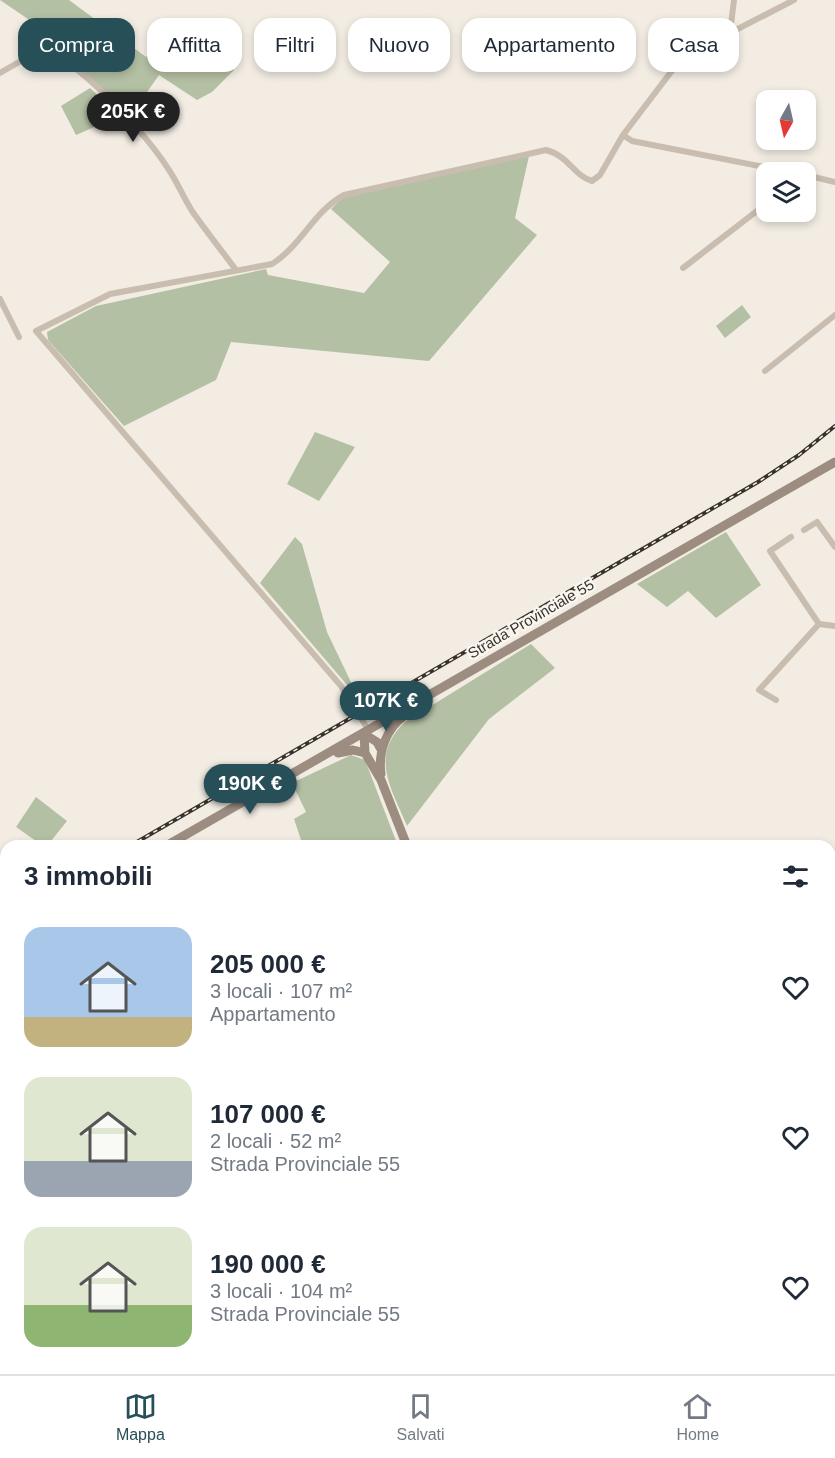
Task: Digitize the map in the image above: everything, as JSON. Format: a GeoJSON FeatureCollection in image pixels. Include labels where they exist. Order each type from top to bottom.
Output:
{"type":"FeatureCollection","features":[{"type":"Feature","properties":{"kind":"main road","name":"Strada Provinciale 55"},"geometry":{"type":"LineString","coordinates":[[177,840],[835,462]]}},
{"type":"Feature","properties":{"kind":"main road"},"geometry":{"type":"LineString","coordinates":[[381,780],[382,751],[392,727],[428,696]]}},
{"type":"Feature","properties":{"kind":"main road"},"geometry":{"type":"LineString","coordinates":[[367,732],[382,751]]}},
{"type":"Feature","properties":{"kind":"main road"},"geometry":{"type":"LineString","coordinates":[[367,732],[365,753],[381,780],[405,840]]}},
{"type":"Feature","properties":{"kind":"main road"},"geometry":{"type":"LineString","coordinates":[[320,759],[347,751],[365,753]]}},
{"type":"Feature","properties":{"kind":"street"},"geometry":{"type":"LineString","coordinates":[[732,18],[734,0]]}},
{"type":"Feature","properties":{"kind":"street"},"geometry":{"type":"LineString","coordinates":[[739,28],[794,0]]}},
{"type":"Feature","properties":{"kind":"street"},"geometry":{"type":"LineString","coordinates":[[0,73],[40,50],[52,52],[88,79],[134,125],[167,166],[193,212],[236,270]]}},
{"type":"Feature","properties":{"kind":"street"},"geometry":{"type":"LineString","coordinates":[[367,732],[341,686],[36,331],[110,294],[272,264],[285,255],[329,203],[344,195],[546,150],[560,155],[586,179],[596,178],[623,135],[671,72]]}},
{"type":"Feature","properties":{"kind":"street"},"geometry":{"type":"LineString","coordinates":[[623,135],[632,141],[756,165]]}},
{"type":"Feature","properties":{"kind":"street"},"geometry":{"type":"LineString","coordinates":[[816,177],[835,182]]}},
{"type":"Feature","properties":{"kind":"street"},"geometry":{"type":"LineString","coordinates":[[683,268],[756,212]]}},
{"type":"Feature","properties":{"kind":"street"},"geometry":{"type":"LineString","coordinates":[[0,300],[19,337]]}},
{"type":"Feature","properties":{"kind":"street"},"geometry":{"type":"LineString","coordinates":[[765,370],[835,315]]}},
{"type":"Feature","properties":{"kind":"street"},"geometry":{"type":"LineString","coordinates":[[804,530],[817,522],[835,548]]}},
{"type":"Feature","properties":{"kind":"street"},"geometry":{"type":"LineString","coordinates":[[791,537],[770,551],[819,624],[835,626]]}},
{"type":"Feature","properties":{"kind":"street"},"geometry":{"type":"LineString","coordinates":[[776,700],[759,690],[819,624]]}},
{"type":"Feature","properties":{"kind":"green space"},"geometry":{"type":"Polygon","coordinates":[[[0,0],[69,0],[93,18],[26,18],[0,0]]]}},
{"type":"Feature","properties":{"kind":"green space"},"geometry":{"type":"Polygon","coordinates":[[[135,49],[147,56],[147,72],[232,72],[212,92],[197,100],[159,75],[138,105],[134,102],[125,108],[80,72],[135,72],[135,49]]]}},
{"type":"Feature","properties":{"kind":"green space"},"geometry":{"type":"Polygon","coordinates":[[[90,88],[120,116],[76,135],[61,106],[90,88]]]}},
{"type":"Feature","properties":{"kind":"green space"},"geometry":{"type":"Polygon","coordinates":[[[529,156],[515,218],[537,235],[429,361],[231,342],[216,380],[124,426],[48,340],[47,332],[96,306],[266,269],[268,275],[364,293],[390,262],[331,209],[342,198],[529,156]]]}},
{"type":"Feature","properties":{"kind":"green space"},"geometry":{"type":"Polygon","coordinates":[[[742,305],[751,317],[725,338],[716,326],[742,305]]]}},
{"type":"Feature","properties":{"kind":"green space"},"geometry":{"type":"Polygon","coordinates":[[[315,432],[355,447],[319,501],[287,484],[315,432]]]}},
{"type":"Feature","properties":{"kind":"green space"},"geometry":{"type":"Polygon","coordinates":[[[726,532],[761,585],[716,618],[688,591],[667,607],[637,584],[726,532]]]}},
{"type":"Feature","properties":{"kind":"green space"},"geometry":{"type":"Polygon","coordinates":[[[295,537],[302,544],[327,632],[359,699],[260,583],[295,537]]]}},
{"type":"Feature","properties":{"kind":"green space"},"geometry":{"type":"Polygon","coordinates":[[[531,644],[555,668],[489,719],[407,826],[386,772],[388,747],[394,735],[405,722],[531,644]]]}},
{"type":"Feature","properties":{"kind":"green space"},"geometry":{"type":"Polygon","coordinates":[[[351,755],[365,760],[396,840],[301,840],[294,819],[306,812],[292,783],[351,755]]]}},
{"type":"Feature","properties":{"kind":"green space"},"geometry":{"type":"Polygon","coordinates":[[[36,797],[67,821],[52,840],[34,840],[16,827],[36,797]]]}},
{"type":"Feature","properties":{"kind":"railway"},"geometry":{"type":"LineString","coordinates":[[140,840],[758,482],[799,455],[835,426]]}}]}
